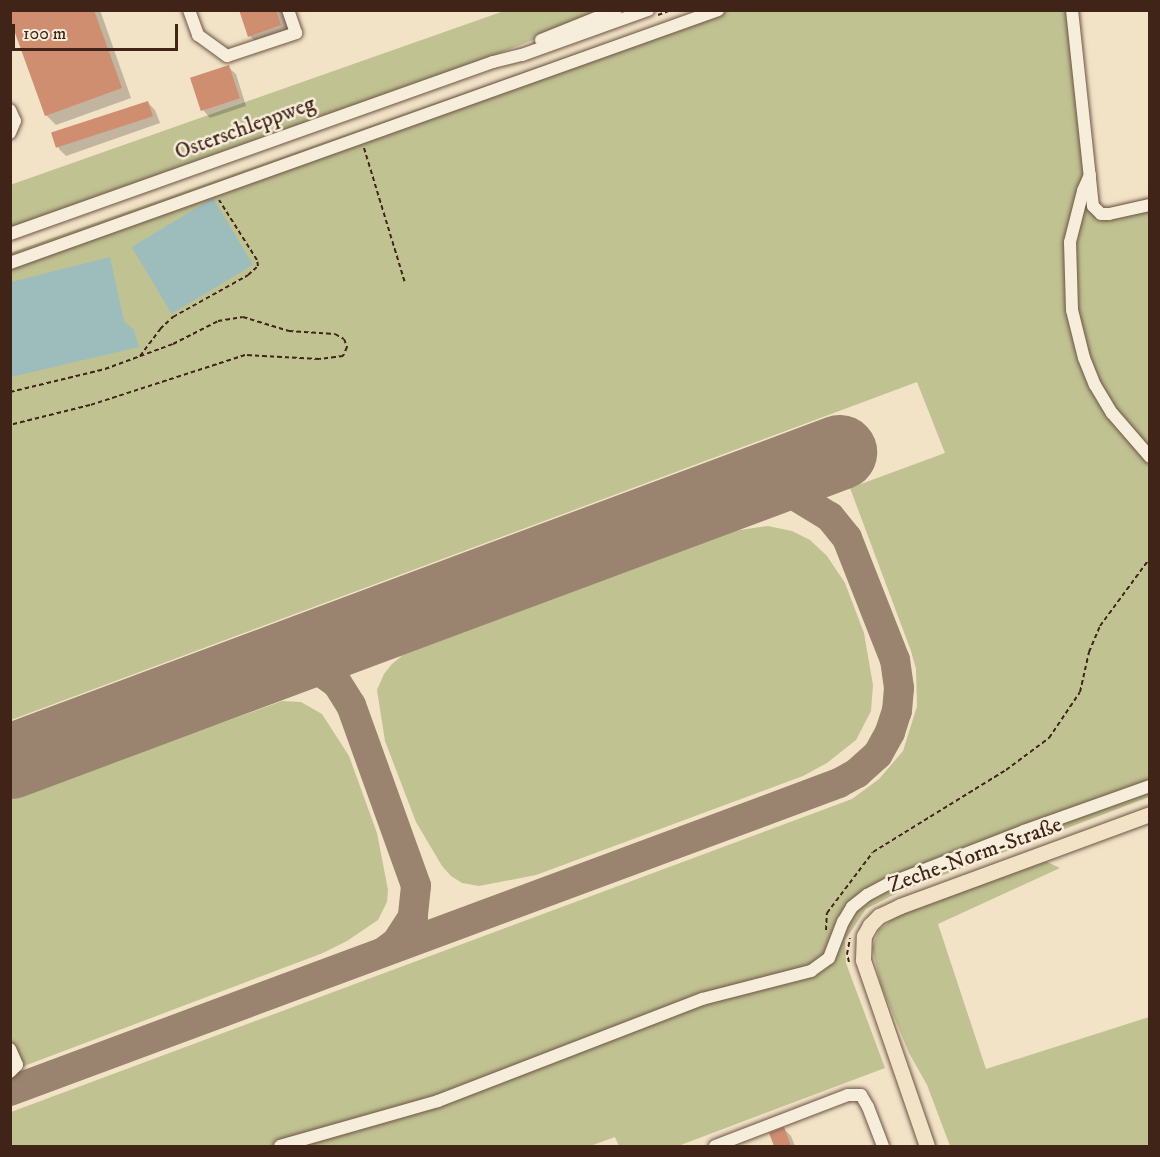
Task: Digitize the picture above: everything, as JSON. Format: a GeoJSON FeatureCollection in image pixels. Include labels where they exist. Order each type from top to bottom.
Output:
{"type":"FeatureCollection","features":[{"type":"Feature","properties":{"kind":"main road","name":"Zeche-Norm-Straße"},"geometry":{"type":"LineString","coordinates":[[927,1146],[863,960],[864,936],[870,925],[879,916],[900,906],[1149,814]]}},
{"type":"Feature","properties":{"kind":"street"},"geometry":{"type":"LineString","coordinates":[[189,10],[198,35],[227,56],[296,33],[288,10]]}},
{"type":"Feature","properties":{"kind":"street","name":"Osterschleppweg"},"geometry":{"type":"LineString","coordinates":[[493,62],[519,48],[616,10]]}},
{"type":"Feature","properties":{"kind":"street","name":"Osterschleppweg"},"geometry":{"type":"LineString","coordinates":[[10,234],[493,62],[522,55],[648,10]]}},
{"type":"Feature","properties":{"kind":"street"},"geometry":{"type":"LineString","coordinates":[[10,262],[718,10]]}},
{"type":"Feature","properties":{"kind":"street"},"geometry":{"type":"LineString","coordinates":[[1072,10],[1093,206],[1101,214],[1149,205]]}},
{"type":"Feature","properties":{"kind":"street"},"geometry":{"type":"LineString","coordinates":[[10,110],[15,121],[14,129],[10,133]]}},
{"type":"Feature","properties":{"kind":"street"},"geometry":{"type":"LineString","coordinates":[[1090,175],[1083,191],[1070,242],[1072,310],[1084,358],[1095,385],[1112,413],[1149,456]]}},
{"type":"Feature","properties":{"kind":"street"},"geometry":{"type":"LineString","coordinates":[[280,1146],[438,1101],[702,999],[811,971],[829,958],[852,907],[867,895],[888,884],[1149,786]]}},
{"type":"Feature","properties":{"kind":"street"},"geometry":{"type":"LineString","coordinates":[[10,1049],[17,1065],[10,1072]]}},
{"type":"Feature","properties":{"kind":"street"},"geometry":{"type":"LineString","coordinates":[[715,1146],[848,1095],[861,1095],[883,1146]]}},
{"type":"Feature","properties":{"kind":"path"},"geometry":{"type":"LineString","coordinates":[[361,137],[405,283]]}},
{"type":"Feature","properties":{"kind":"path"},"geometry":{"type":"LineString","coordinates":[[140,356],[160,329],[173,317],[249,275],[258,267],[257,260],[213,189]]}},
{"type":"Feature","properties":{"kind":"path"},"geometry":{"type":"LineString","coordinates":[[10,392],[105,369],[173,344],[218,321],[243,317],[289,331],[335,334],[344,339],[347,347],[343,356],[319,359],[245,355],[90,405],[10,425]]}},
{"type":"Feature","properties":{"kind":"path"},"geometry":{"type":"LineString","coordinates":[[834,947],[826,928],[827,913],[873,852],[1006,770],[1049,738],[1080,692],[1089,652],[1100,626],[1149,558]]}},
{"type":"Feature","properties":{"kind":"path"},"geometry":{"type":"LineString","coordinates":[[850,963],[848,948],[853,929]]}},
{"type":"Feature","properties":{"kind":"green space"},"geometry":{"type":"Polygon","coordinates":[[[504,11],[608,11],[469,65],[11,228],[10,185],[504,11]]]}},
{"type":"Feature","properties":{"kind":"green space"},"geometry":{"type":"Polygon","coordinates":[[[697,11],[1076,11],[1100,209],[1149,198],[1149,797],[901,891],[866,909],[845,940],[846,963],[885,1068],[678,1146],[619,1146],[615,1137],[590,1146],[11,1146],[11,1112],[852,799],[879,779],[903,751],[917,706],[916,669],[850,488],[945,453],[917,382],[11,720],[10,253],[697,11]]]}},
{"type":"Feature","properties":{"kind":"green space"},"geometry":{"type":"Polygon","coordinates":[[[768,526],[792,531],[810,540],[827,556],[845,583],[864,633],[873,685],[871,711],[856,740],[827,763],[803,776],[536,875],[479,886],[462,883],[451,876],[442,866],[416,822],[385,741],[377,690],[384,674],[392,664],[403,655],[733,531],[768,526]]]}},
{"type":"Feature","properties":{"kind":"green space"},"geometry":{"type":"Polygon","coordinates":[[[282,701],[301,702],[322,714],[349,756],[377,833],[388,890],[387,902],[378,920],[347,941],[323,953],[11,1071],[11,799],[282,701]]]}},
{"type":"Feature","properties":{"kind":"green space"},"geometry":{"type":"Polygon","coordinates":[[[1045,861],[1060,868],[938,924],[986,1069],[1149,1017],[1149,1146],[950,1146],[927,1085],[909,1053],[881,985],[872,948],[879,930],[895,917],[1045,861]]]}},
{"type":"Feature","properties":{"kind":"water"},"geometry":{"type":"Polygon","coordinates":[[[213,198],[253,265],[172,314],[132,247],[213,198]]]}},
{"type":"Feature","properties":{"kind":"water"},"geometry":{"type":"Polygon","coordinates":[[[110,257],[124,321],[134,330],[139,347],[11,377],[11,282],[110,257]]]}},
{"type":"Feature","properties":{"kind":"building"},"geometry":{"type":"Polygon","coordinates":[[[10,10],[94,10],[122,88],[45,116],[10,19],[10,10]]]}},
{"type":"Feature","properties":{"kind":"building"},"geometry":{"type":"Polygon","coordinates":[[[239,10],[276,10],[281,25],[248,37],[239,10]]]}},
{"type":"Feature","properties":{"kind":"building"},"geometry":{"type":"Polygon","coordinates":[[[229,65],[240,98],[201,111],[190,78],[229,65]]]}},
{"type":"Feature","properties":{"kind":"building"},"geometry":{"type":"Polygon","coordinates":[[[148,101],[153,116],[56,148],[51,133],[148,101]]]}},
{"type":"Feature","properties":{"kind":"building"},"geometry":{"type":"Polygon","coordinates":[[[784,1127],[791,1146],[774,1146],[769,1133],[784,1127]]]}},
{"type":"Feature","properties":{"kind":"taxiway"},"geometry":{"type":"LineString","coordinates":[[10,1091],[839,783],[857,773],[878,754],[890,732],[897,711],[899,688],[895,660],[847,538],[830,517],[794,495],[753,489],[726,494]]}},
{"type":"Feature","properties":{"kind":"taxiway"},"geometry":{"type":"LineString","coordinates":[[254,670],[288,662],[316,668],[337,683],[351,705],[416,886],[413,917],[397,942],[385,951]]}},
{"type":"Feature","properties":{"kind":"runway"},"geometry":{"type":"LineString","coordinates":[[10,761],[839,452]]}}]}
